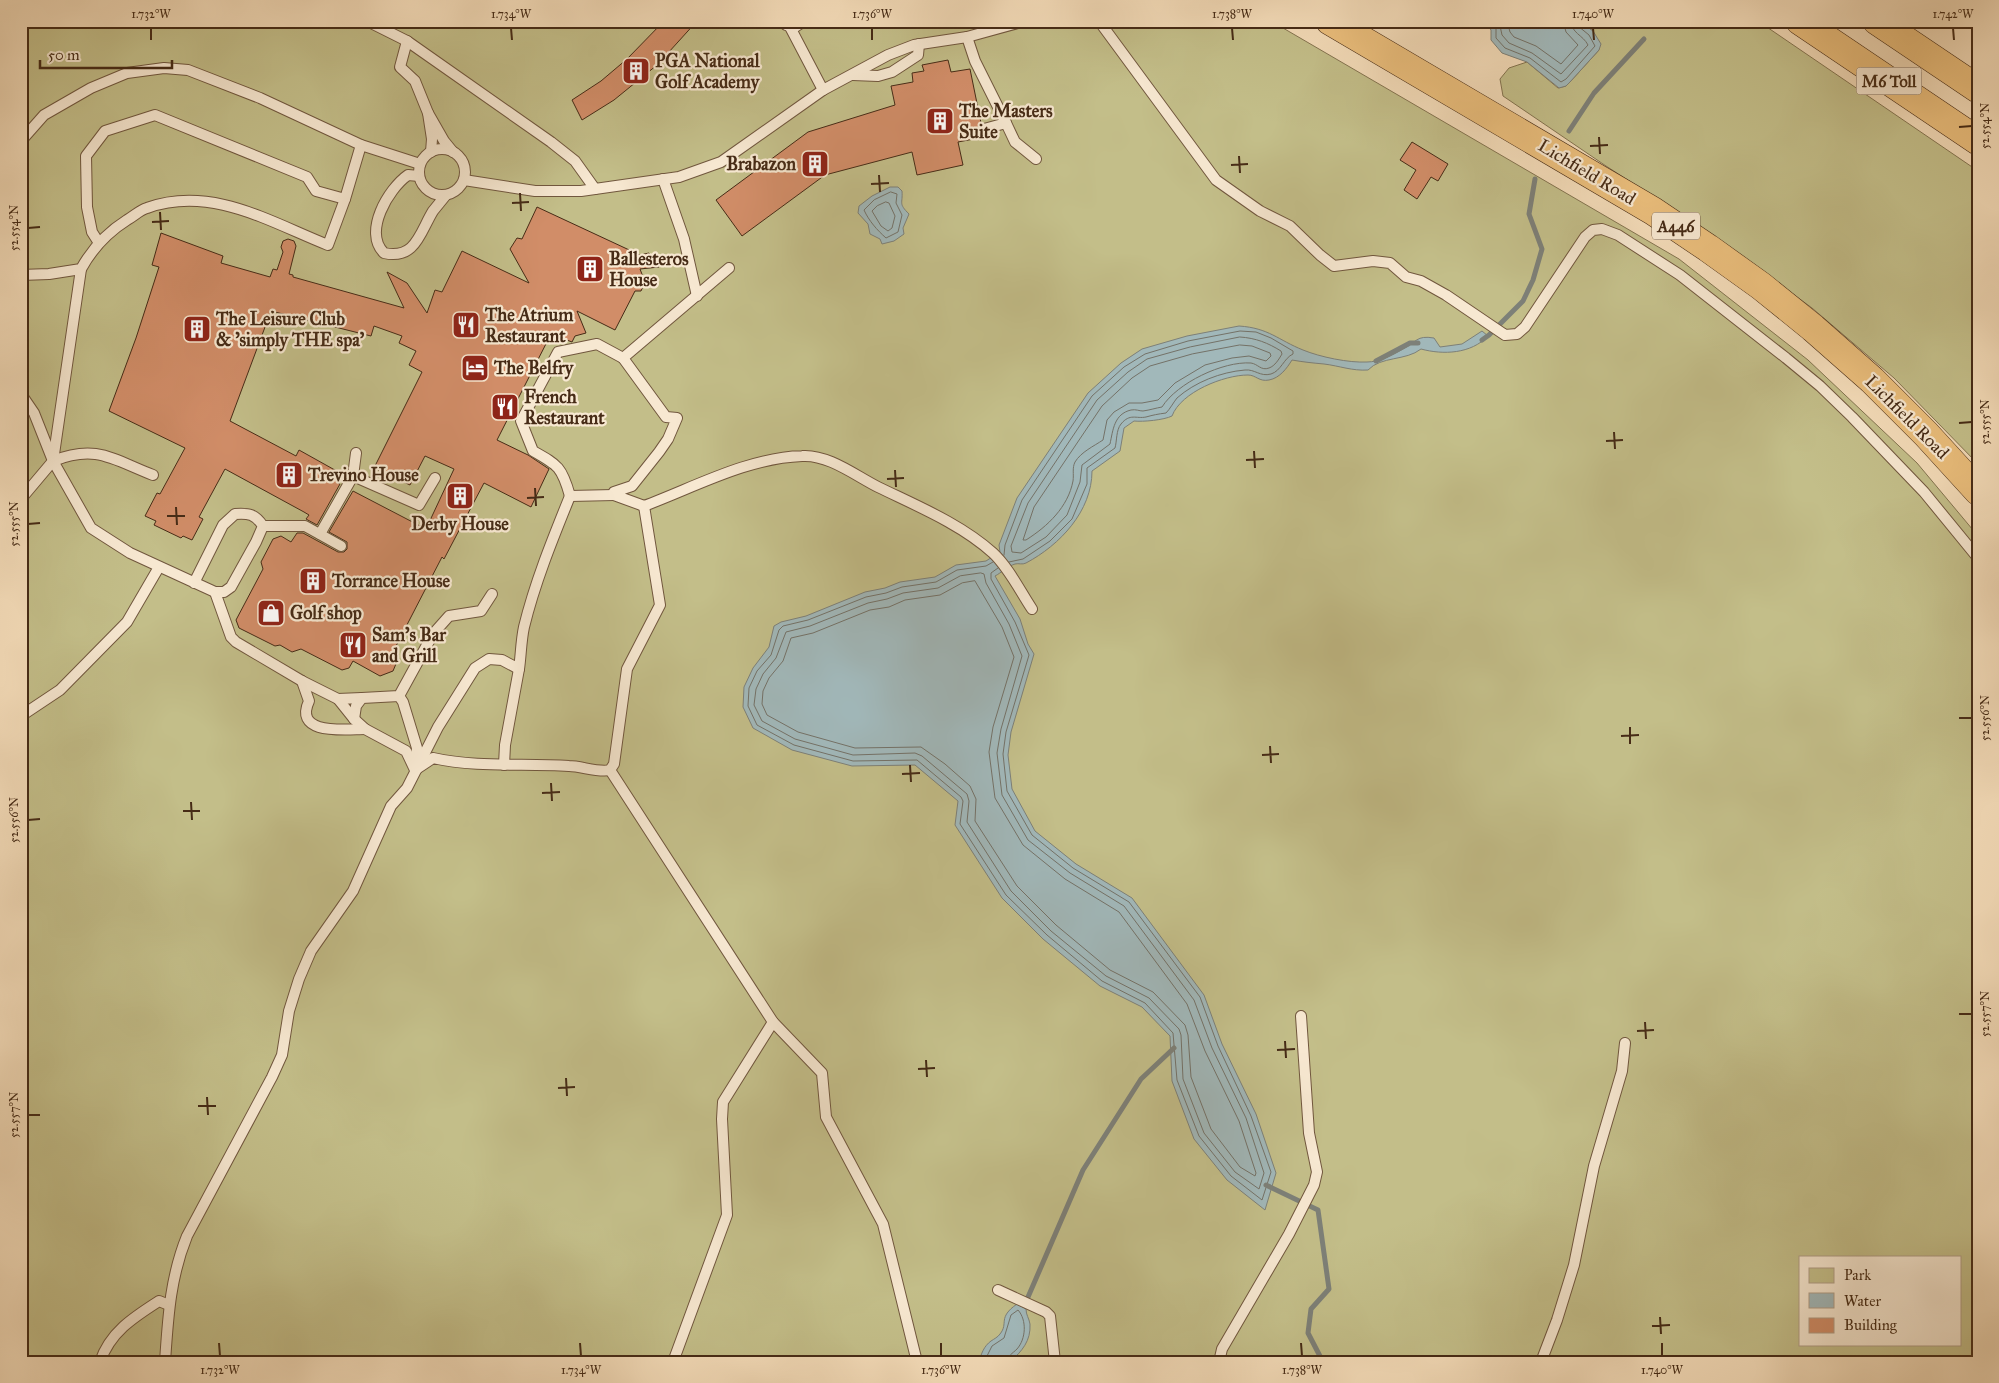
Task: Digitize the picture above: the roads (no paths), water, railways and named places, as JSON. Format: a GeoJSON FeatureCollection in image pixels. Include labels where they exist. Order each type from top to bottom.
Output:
{"type":"FeatureCollection","features":[{"type":"Feature","properties":{"kind":"highway","name":"Lichfield Road"},"geometry":{"type":"LineString","coordinates":[[1330,21],[1653,211],[1731,264],[1813,328],[1872,380],[1926,434],[1978,491]]}},
{"type":"Feature","properties":{"kind":"highway","name":"M6 Toll"},"geometry":{"type":"LineString","coordinates":[[1800,21],[1978,141]]}},
{"type":"Feature","properties":{"kind":"highway","name":"M6 Toll"},"geometry":{"type":"LineString","coordinates":[[1877,21],[1978,89]]}},
{"type":"Feature","properties":{"kind":"lane"},"geometry":{"type":"LineString","coordinates":[[367,21],[407,41],[563,151],[576,161],[595,189]]}},
{"type":"Feature","properties":{"kind":"lane"},"geometry":{"type":"LineString","coordinates":[[786,24],[800,26],[804,21]]}},
{"type":"Feature","properties":{"kind":"lane"},"geometry":{"type":"LineString","coordinates":[[464,180],[535,190],[581,191],[679,177],[721,162],[823,90],[888,55],[919,44],[966,37],[1025,21]]}},
{"type":"Feature","properties":{"kind":"lane"},"geometry":{"type":"LineString","coordinates":[[1099,21],[1216,180],[1260,211],[1290,226],[1334,266],[1372,261],[1390,263],[1406,277],[1421,281],[1446,295],[1505,335],[1517,334],[1525,327],[1593,230],[1602,229],[1618,235],[1680,274],[1820,386],[1924,492],[1978,558]]}},
{"type":"Feature","properties":{"kind":"lane"},"geometry":{"type":"LineString","coordinates":[[786,24],[823,90]]}},
{"type":"Feature","properties":{"kind":"lane"},"geometry":{"type":"LineString","coordinates":[[966,37],[975,61],[1015,142],[1036,159]]}},
{"type":"Feature","properties":{"kind":"lane"},"geometry":{"type":"LineString","coordinates":[[407,41],[400,67],[415,81],[428,113],[444,140],[460,158],[464,166],[464,180],[454,192],[439,195],[428,191],[419,176],[420,164],[426,155],[431,152],[442,149],[453,152]]}},
{"type":"Feature","properties":{"kind":"lane"},"geometry":{"type":"LineString","coordinates":[[850,76],[878,76],[892,72],[918,55],[919,44]]}},
{"type":"Feature","properties":{"kind":"lane"},"geometry":{"type":"LineString","coordinates":[[21,141],[44,115],[91,88],[128,72],[164,68],[188,70],[260,98],[361,145],[420,164]]}},
{"type":"Feature","properties":{"kind":"lane"},"geometry":{"type":"LineString","coordinates":[[428,113],[432,139],[431,152]]}},
{"type":"Feature","properties":{"kind":"lane"},"geometry":{"type":"LineString","coordinates":[[99,244],[92,232],[87,207],[86,156],[105,131],[155,116],[307,177],[316,191],[345,199]]}},
{"type":"Feature","properties":{"kind":"lane"},"geometry":{"type":"LineString","coordinates":[[984,129],[1006,124]]}},
{"type":"Feature","properties":{"kind":"lane"},"geometry":{"type":"LineString","coordinates":[[53,461],[81,269],[89,254],[116,227],[145,208],[190,200],[211,201],[229,205],[328,245],[345,199],[361,145]]}},
{"type":"Feature","properties":{"kind":"lane"},"geometry":{"type":"LineString","coordinates":[[419,176],[408,175],[402,179],[382,206],[378,216],[376,240],[379,248],[384,253],[399,254],[412,246],[423,233],[433,212],[446,195]]}},
{"type":"Feature","properties":{"kind":"lane"},"geometry":{"type":"LineString","coordinates":[[664,179],[684,240],[697,296]]}},
{"type":"Feature","properties":{"kind":"lane"},"geometry":{"type":"LineString","coordinates":[[623,358],[729,268]]}},
{"type":"Feature","properties":{"kind":"lane"},"geometry":{"type":"LineString","coordinates":[[21,275],[49,274],[81,269]]}},
{"type":"Feature","properties":{"kind":"lane"},"geometry":{"type":"LineString","coordinates":[[504,765],[505,745],[519,669],[524,629],[554,534],[570,496],[565,478],[556,464],[533,451],[521,421],[558,352],[597,344],[623,358],[666,417],[677,418],[668,439],[632,486],[614,492],[614,496]]}},
{"type":"Feature","properties":{"kind":"lane"},"geometry":{"type":"LineString","coordinates":[[632,369],[637,347]]}},
{"type":"Feature","properties":{"kind":"lane"},"geometry":{"type":"LineString","coordinates":[[21,382],[22,394],[34,413],[53,461],[91,528],[130,553],[215,592],[224,592],[230,587],[256,542],[262,526]]}},
{"type":"Feature","properties":{"kind":"lane"},"geometry":{"type":"LineString","coordinates":[[21,499],[53,461],[68,455],[84,452],[98,453],[152,475]]}},
{"type":"Feature","properties":{"kind":"lane"},"geometry":{"type":"LineString","coordinates":[[320,534],[353,476],[356,453]]}},
{"type":"Feature","properties":{"kind":"lane"},"geometry":{"type":"LineString","coordinates":[[570,496],[614,496],[644,506],[732,472],[780,458],[804,455],[827,461],[966,533],[994,554],[1032,609]]}},
{"type":"Feature","properties":{"kind":"lane"},"geometry":{"type":"LineString","coordinates":[[353,476],[419,505],[435,478]]}},
{"type":"Feature","properties":{"kind":"lane"},"geometry":{"type":"LineString","coordinates":[[415,770],[433,758],[467,764],[559,765],[592,768],[603,772],[610,770],[614,764],[627,669],[660,605],[644,506],[632,486]]}},
{"type":"Feature","properties":{"kind":"lane"},"geometry":{"type":"LineString","coordinates":[[194,583],[223,525],[235,514],[248,512],[257,518],[262,526]]}},
{"type":"Feature","properties":{"kind":"lane"},"geometry":{"type":"LineString","coordinates":[[262,526],[305,526],[340,546]]}},
{"type":"Feature","properties":{"kind":"lane"},"geometry":{"type":"LineString","coordinates":[[21,716],[60,690],[127,622],[159,567]]}},
{"type":"Feature","properties":{"kind":"lane"},"geometry":{"type":"LineString","coordinates":[[215,592],[231,637],[236,642],[302,681],[338,699],[365,729],[406,751],[415,770]]}},
{"type":"Feature","properties":{"kind":"lane"},"geometry":{"type":"LineString","coordinates":[[399,696],[433,634],[449,616],[481,611],[492,594]]}},
{"type":"Feature","properties":{"kind":"lane"},"geometry":{"type":"LineString","coordinates":[[165,1362],[164,1303],[171,1289],[177,1260],[186,1236],[282,1055],[289,1011],[299,979],[311,952],[353,891],[392,806],[406,788],[438,726],[475,668],[489,659],[502,660],[519,669]]}},
{"type":"Feature","properties":{"kind":"lane"},"geometry":{"type":"LineString","coordinates":[[302,681],[309,701],[306,707],[310,723],[319,728],[365,729]]}},
{"type":"Feature","properties":{"kind":"lane"},"geometry":{"type":"LineString","coordinates":[[338,699],[399,696]]}},
{"type":"Feature","properties":{"kind":"lane"},"geometry":{"type":"LineString","coordinates":[[399,696],[403,702],[417,748],[415,770]]}},
{"type":"Feature","properties":{"kind":"lane"},"geometry":{"type":"LineString","coordinates":[[354,719],[356,706],[362,698]]}},
{"type":"Feature","properties":{"kind":"lane"},"geometry":{"type":"LineString","coordinates":[[406,751],[430,744]]}},
{"type":"Feature","properties":{"kind":"lane"},"geometry":{"type":"LineString","coordinates":[[430,744],[433,758]]}},
{"type":"Feature","properties":{"kind":"lane"},"geometry":{"type":"LineString","coordinates":[[610,770],[774,1022],[822,1073],[826,1117],[883,1224],[917,1362]]}},
{"type":"Feature","properties":{"kind":"lane"},"geometry":{"type":"LineString","coordinates":[[1219,1362],[1222,1350],[1314,1185],[1317,1172],[1309,1133],[1301,1016]]}},
{"type":"Feature","properties":{"kind":"lane"},"geometry":{"type":"LineString","coordinates":[[673,1362],[727,1215],[722,1119],[723,1102],[774,1022]]}},
{"type":"Feature","properties":{"kind":"lane"},"geometry":{"type":"LineString","coordinates":[[1541,1362],[1558,1320],[1574,1265],[1594,1166],[1622,1072],[1625,1043]]}},
{"type":"Feature","properties":{"kind":"lane"},"geometry":{"type":"LineString","coordinates":[[998,1290],[1046,1312],[1050,1316],[1055,1362]]}},
{"type":"Feature","properties":{"kind":"lane"},"geometry":{"type":"LineString","coordinates":[[100,1362],[107,1344],[124,1325],[164,1303]]}},
{"type":"Feature","properties":{"kind":"water"},"geometry":{"type":"Polygon","coordinates":[[[1485,21],[1579,21],[1593,31],[1601,44],[1599,50],[1570,82],[1566,86],[1559,88],[1527,62],[1502,53],[1491,40],[1491,30],[1485,21]]]}},
{"type":"Feature","properties":{"kind":"water"},"geometry":{"type":"Polygon","coordinates":[[[890,187],[898,187],[902,191],[902,205],[909,214],[903,228],[904,234],[894,241],[882,244],[880,239],[870,234],[868,224],[858,213],[859,206],[872,196],[890,187]]]}},
{"type":"Feature","properties":{"kind":"water"},"geometry":{"type":"Polygon","coordinates":[[[1239,326],[1258,329],[1318,355],[1360,362],[1372,362],[1386,358],[1424,337],[1434,338],[1440,347],[1462,344],[1482,331],[1488,336],[1465,350],[1438,352],[1421,349],[1415,353],[1380,362],[1368,370],[1292,360],[1283,372],[1273,379],[1260,379],[1251,375],[1227,378],[1194,392],[1184,399],[1172,416],[1164,419],[1134,421],[1124,428],[1120,451],[1092,471],[1091,486],[1086,500],[1080,513],[1062,537],[1039,556],[1025,564],[1012,565],[995,576],[1020,619],[1028,644],[1034,654],[1011,732],[1008,755],[1012,789],[1035,831],[1076,864],[1132,898],[1204,995],[1222,1044],[1256,1114],[1276,1173],[1265,1210],[1227,1180],[1194,1139],[1172,1081],[1170,1036],[1142,1007],[1100,986],[1043,939],[1002,898],[955,825],[958,801],[915,765],[852,766],[792,750],[753,728],[743,707],[744,687],[753,668],[769,647],[774,626],[781,622],[806,616],[865,592],[885,588],[900,582],[935,577],[956,565],[986,561],[1000,552],[999,545],[1017,498],[1088,393],[1121,363],[1142,349],[1187,336],[1239,326]]]}},
{"type":"Feature","properties":{"kind":"water"},"geometry":{"type":"Polygon","coordinates":[[[1017,1304],[1026,1309],[1030,1324],[1029,1336],[1025,1345],[1010,1362],[979,1362],[986,1345],[998,1336],[1004,1327],[1007,1313],[1017,1304]]]}},
{"type":"Feature","properties":{"kind":"waterway"},"geometry":{"type":"LineString","coordinates":[[1569,131],[1594,93],[1644,39]]}},
{"type":"Feature","properties":{"kind":"waterway"},"geometry":{"type":"LineString","coordinates":[[1482,340],[1523,301],[1533,280],[1542,249],[1529,214],[1535,179]]}},
{"type":"Feature","properties":{"kind":"waterway"},"geometry":{"type":"LineString","coordinates":[[1376,361],[1410,343],[1418,343]]}},
{"type":"Feature","properties":{"kind":"waterway"},"geometry":{"type":"LineString","coordinates":[[1025,1304],[1083,1170],[1141,1079],[1174,1048]]}},
{"type":"Feature","properties":{"kind":"waterway"},"geometry":{"type":"LineString","coordinates":[[1266,1185],[1318,1210],[1329,1289],[1311,1309],[1308,1333],[1323,1362]]}},
{"type":"Feature","properties":{"kind":"place","name":"PGA National Golf Academy"},"geometry":{"type":"Point","coordinates":[636,71]}},
{"type":"Feature","properties":{"kind":"place","name":"The Masters Suite"},"geometry":{"type":"Point","coordinates":[940,121]}},
{"type":"Feature","properties":{"kind":"place","name":"Brabazon"},"geometry":{"type":"Point","coordinates":[815,164]}},
{"type":"Feature","properties":{"kind":"place","name":"Ballesteros House"},"geometry":{"type":"Point","coordinates":[590,269]}},
{"type":"Feature","properties":{"kind":"place","name":"The Atrium Restaurant"},"geometry":{"type":"Point","coordinates":[466,325]}},
{"type":"Feature","properties":{"kind":"place","name":"The Leisure Club & 'simply THE spa'"},"geometry":{"type":"Point","coordinates":[197,329]}},
{"type":"Feature","properties":{"kind":"place","name":"The Belfry"},"geometry":{"type":"Point","coordinates":[475,368]}},
{"type":"Feature","properties":{"kind":"place","name":"French Restaurant"},"geometry":{"type":"Point","coordinates":[505,407]}},
{"type":"Feature","properties":{"kind":"place","name":"Trevino House"},"geometry":{"type":"Point","coordinates":[289,475]}},
{"type":"Feature","properties":{"kind":"place","name":"Derby House"},"geometry":{"type":"Point","coordinates":[460,496]}},
{"type":"Feature","properties":{"kind":"place","name":"Torrance House"},"geometry":{"type":"Point","coordinates":[313,581]}},
{"type":"Feature","properties":{"kind":"place","name":"Golf shop"},"geometry":{"type":"Point","coordinates":[271,613]}},
{"type":"Feature","properties":{"kind":"place","name":"Sam's Bar and Grill"},"geometry":{"type":"Point","coordinates":[353,645]}}]}
